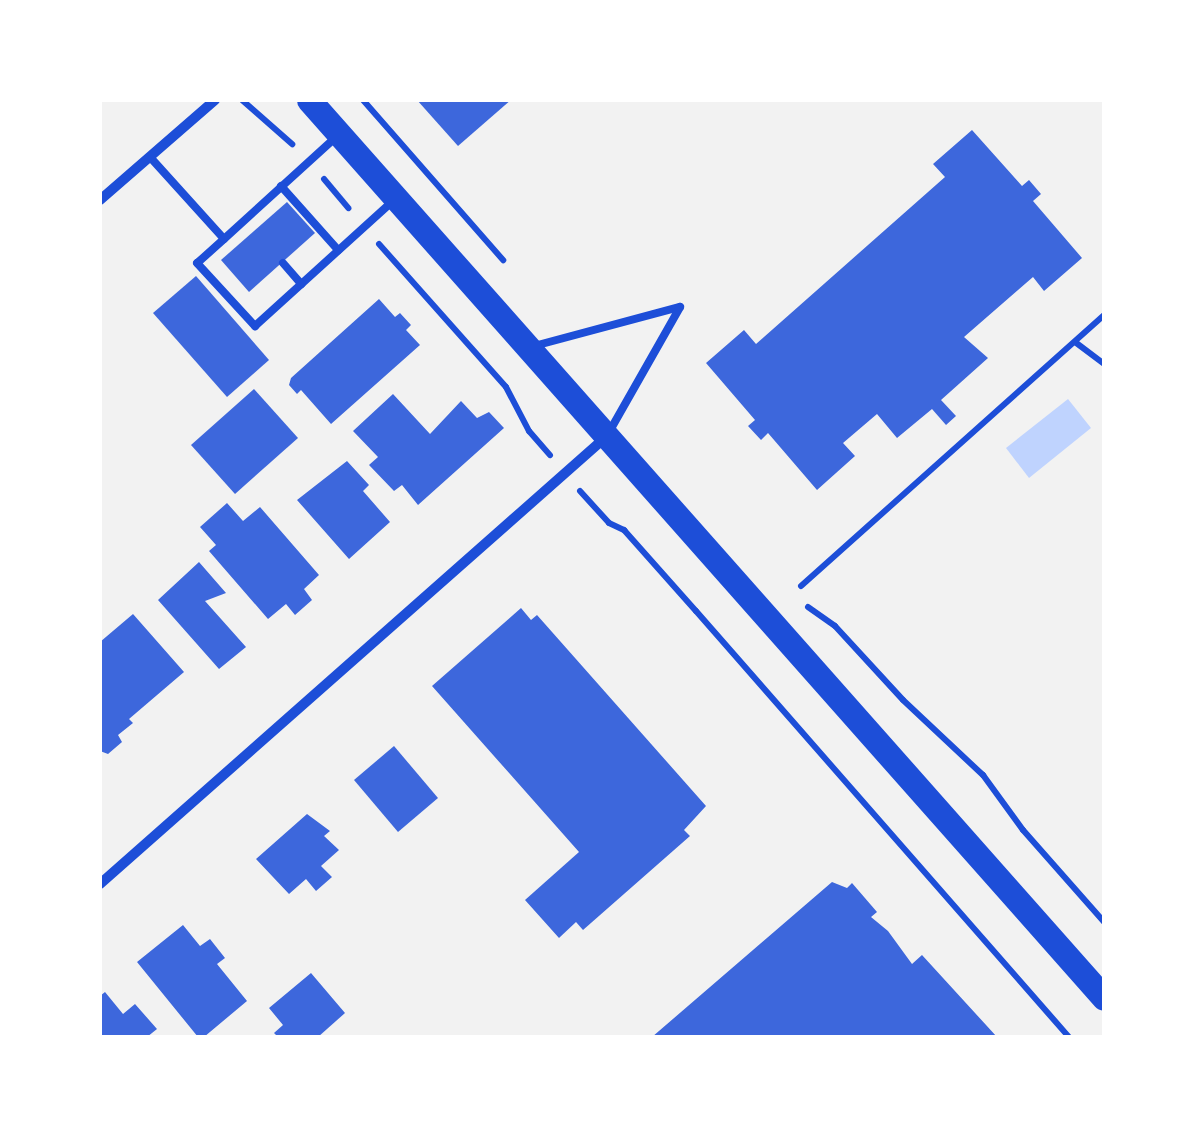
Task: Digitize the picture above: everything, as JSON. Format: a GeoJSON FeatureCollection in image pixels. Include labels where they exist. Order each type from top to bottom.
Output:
{"type":"FeatureCollection","features":[{"type":"Feature","properties":{"kind":"main road"},"geometry":{"type":"LineString","coordinates":[[309,100],[1104,998]]}},
{"type":"Feature","properties":{"kind":"street"},"geometry":{"type":"LineString","coordinates":[[100,200],[214,100]]}},
{"type":"Feature","properties":{"kind":"street"},"geometry":{"type":"LineString","coordinates":[[100,884],[606,436]]}},
{"type":"Feature","properties":{"kind":"lane"},"geometry":{"type":"LineString","coordinates":[[339,135],[197,263],[255,326],[396,198]]}},
{"type":"Feature","properties":{"kind":"lane"},"geometry":{"type":"LineString","coordinates":[[150,156],[224,238]]}},
{"type":"Feature","properties":{"kind":"lane"},"geometry":{"type":"LineString","coordinates":[[281,186],[338,250]]}},
{"type":"Feature","properties":{"kind":"lane"},"geometry":{"type":"LineString","coordinates":[[244,219],[254,230]]}},
{"type":"Feature","properties":{"kind":"lane"},"geometry":{"type":"LineString","coordinates":[[283,262],[301,284]]}},
{"type":"Feature","properties":{"kind":"lane"},"geometry":{"type":"LineString","coordinates":[[528,347],[680,307],[606,436]]}},
{"type":"Feature","properties":{"kind":"path"},"geometry":{"type":"LineString","coordinates":[[242,100],[308,162],[506,387],[529,431]]}},
{"type":"Feature","properties":{"kind":"path"},"geometry":{"type":"LineString","coordinates":[[363,100],[505,262]]}},
{"type":"Feature","properties":{"kind":"path"},"geometry":{"type":"LineString","coordinates":[[801,586],[1104,315]]}},
{"type":"Feature","properties":{"kind":"path"},"geometry":{"type":"LineString","coordinates":[[1075,342],[1104,364]]}},
{"type":"Feature","properties":{"kind":"path"},"geometry":{"type":"LineString","coordinates":[[594,507],[648,557],[1068,1037]]}},
{"type":"Feature","properties":{"kind":"path"},"geometry":{"type":"LineString","coordinates":[[798,601],[835,626],[903,700],[983,775],[1023,830],[1104,922]]}},
{"type":"Feature","properties":{"kind":"water"},"geometry":{"type":"Polygon","coordinates":[[[1068,399],[1091,428],[1029,478],[1006,448],[1068,399]]]}},
{"type":"Feature","properties":{"kind":"building"},"geometry":{"type":"Polygon","coordinates":[[[417,100],[511,100],[458,146],[417,100]]]}},
{"type":"Feature","properties":{"kind":"building"},"geometry":{"type":"Polygon","coordinates":[[[972,130],[1022,186],[1029,180],[1041,194],[1033,201],[1082,258],[1044,291],[1033,277],[964,337],[988,358],[941,400],[956,416],[946,425],[932,409],[897,438],[877,414],[843,443],[855,456],[817,490],[768,433],[761,440],[748,426],[755,420],[706,363],[744,330],[756,344],[945,177],[933,164],[972,130]]]}},
{"type":"Feature","properties":{"kind":"building"},"geometry":{"type":"Polygon","coordinates":[[[287,202],[315,233],[249,292],[221,260],[287,202]]]}},
{"type":"Feature","properties":{"kind":"building"},"geometry":{"type":"Polygon","coordinates":[[[196,276],[269,360],[227,397],[153,313],[196,276]]]}},
{"type":"Feature","properties":{"kind":"building"},"geometry":{"type":"Polygon","coordinates":[[[379,299],[395,317],[400,313],[411,325],[406,330],[420,345],[331,424],[301,390],[297,394],[289,385],[291,378],[379,299]]]}},
{"type":"Feature","properties":{"kind":"building"},"geometry":{"type":"Polygon","coordinates":[[[254,389],[298,438],[235,494],[191,445],[254,389]]]}},
{"type":"Feature","properties":{"kind":"building"},"geometry":{"type":"Polygon","coordinates":[[[393,394],[430,434],[461,401],[477,418],[489,412],[504,428],[418,505],[402,485],[394,491],[369,465],[378,457],[353,431],[393,394]]]}},
{"type":"Feature","properties":{"kind":"building"},"geometry":{"type":"Polygon","coordinates":[[[347,461],[369,485],[363,491],[390,522],[349,559],[297,500],[347,461]]]}},
{"type":"Feature","properties":{"kind":"building"},"geometry":{"type":"Polygon","coordinates":[[[227,503],[243,521],[260,507],[319,575],[304,589],[312,600],[295,615],[286,604],[268,619],[209,551],[216,545],[200,527],[227,503]]]}},
{"type":"Feature","properties":{"kind":"building"},"geometry":{"type":"Polygon","coordinates":[[[199,562],[226,593],[205,601],[246,647],[219,669],[158,600],[199,562]]]}},
{"type":"Feature","properties":{"kind":"building"},"geometry":{"type":"Polygon","coordinates":[[[521,608],[531,620],[537,615],[706,806],[684,830],[690,836],[583,930],[576,922],[559,938],[525,900],[579,852],[432,686],[521,608]]]}},
{"type":"Feature","properties":{"kind":"building"},"geometry":{"type":"Polygon","coordinates":[[[133,614],[184,672],[129,719],[133,723],[118,735],[122,742],[108,754],[100,751],[100,642],[133,614]]]}},
{"type":"Feature","properties":{"kind":"building"},"geometry":{"type":"Polygon","coordinates":[[[394,746],[438,798],[398,832],[354,780],[394,746]]]}},
{"type":"Feature","properties":{"kind":"building"},"geometry":{"type":"Polygon","coordinates":[[[307,814],[330,831],[324,836],[339,850],[321,866],[332,877],[316,891],[306,879],[289,894],[256,859],[307,814]]]}},
{"type":"Feature","properties":{"kind":"building"},"geometry":{"type":"Polygon","coordinates":[[[832,882],[847,888],[852,883],[877,912],[871,917],[888,931],[912,964],[922,955],[997,1037],[652,1037],[832,882]]]}},
{"type":"Feature","properties":{"kind":"building"},"geometry":{"type":"Polygon","coordinates":[[[183,925],[200,946],[210,939],[225,958],[217,964],[247,1001],[204,1037],[198,1037],[137,962],[183,925]]]}},
{"type":"Feature","properties":{"kind":"building"},"geometry":{"type":"Polygon","coordinates":[[[311,973],[345,1013],[318,1037],[278,1037],[274,1033],[283,1025],[269,1008],[311,973]]]}},
{"type":"Feature","properties":{"kind":"building"},"geometry":{"type":"Polygon","coordinates":[[[105,992],[123,1014],[135,1004],[157,1029],[147,1037],[100,1037],[100,996],[105,992]]]}}]}
